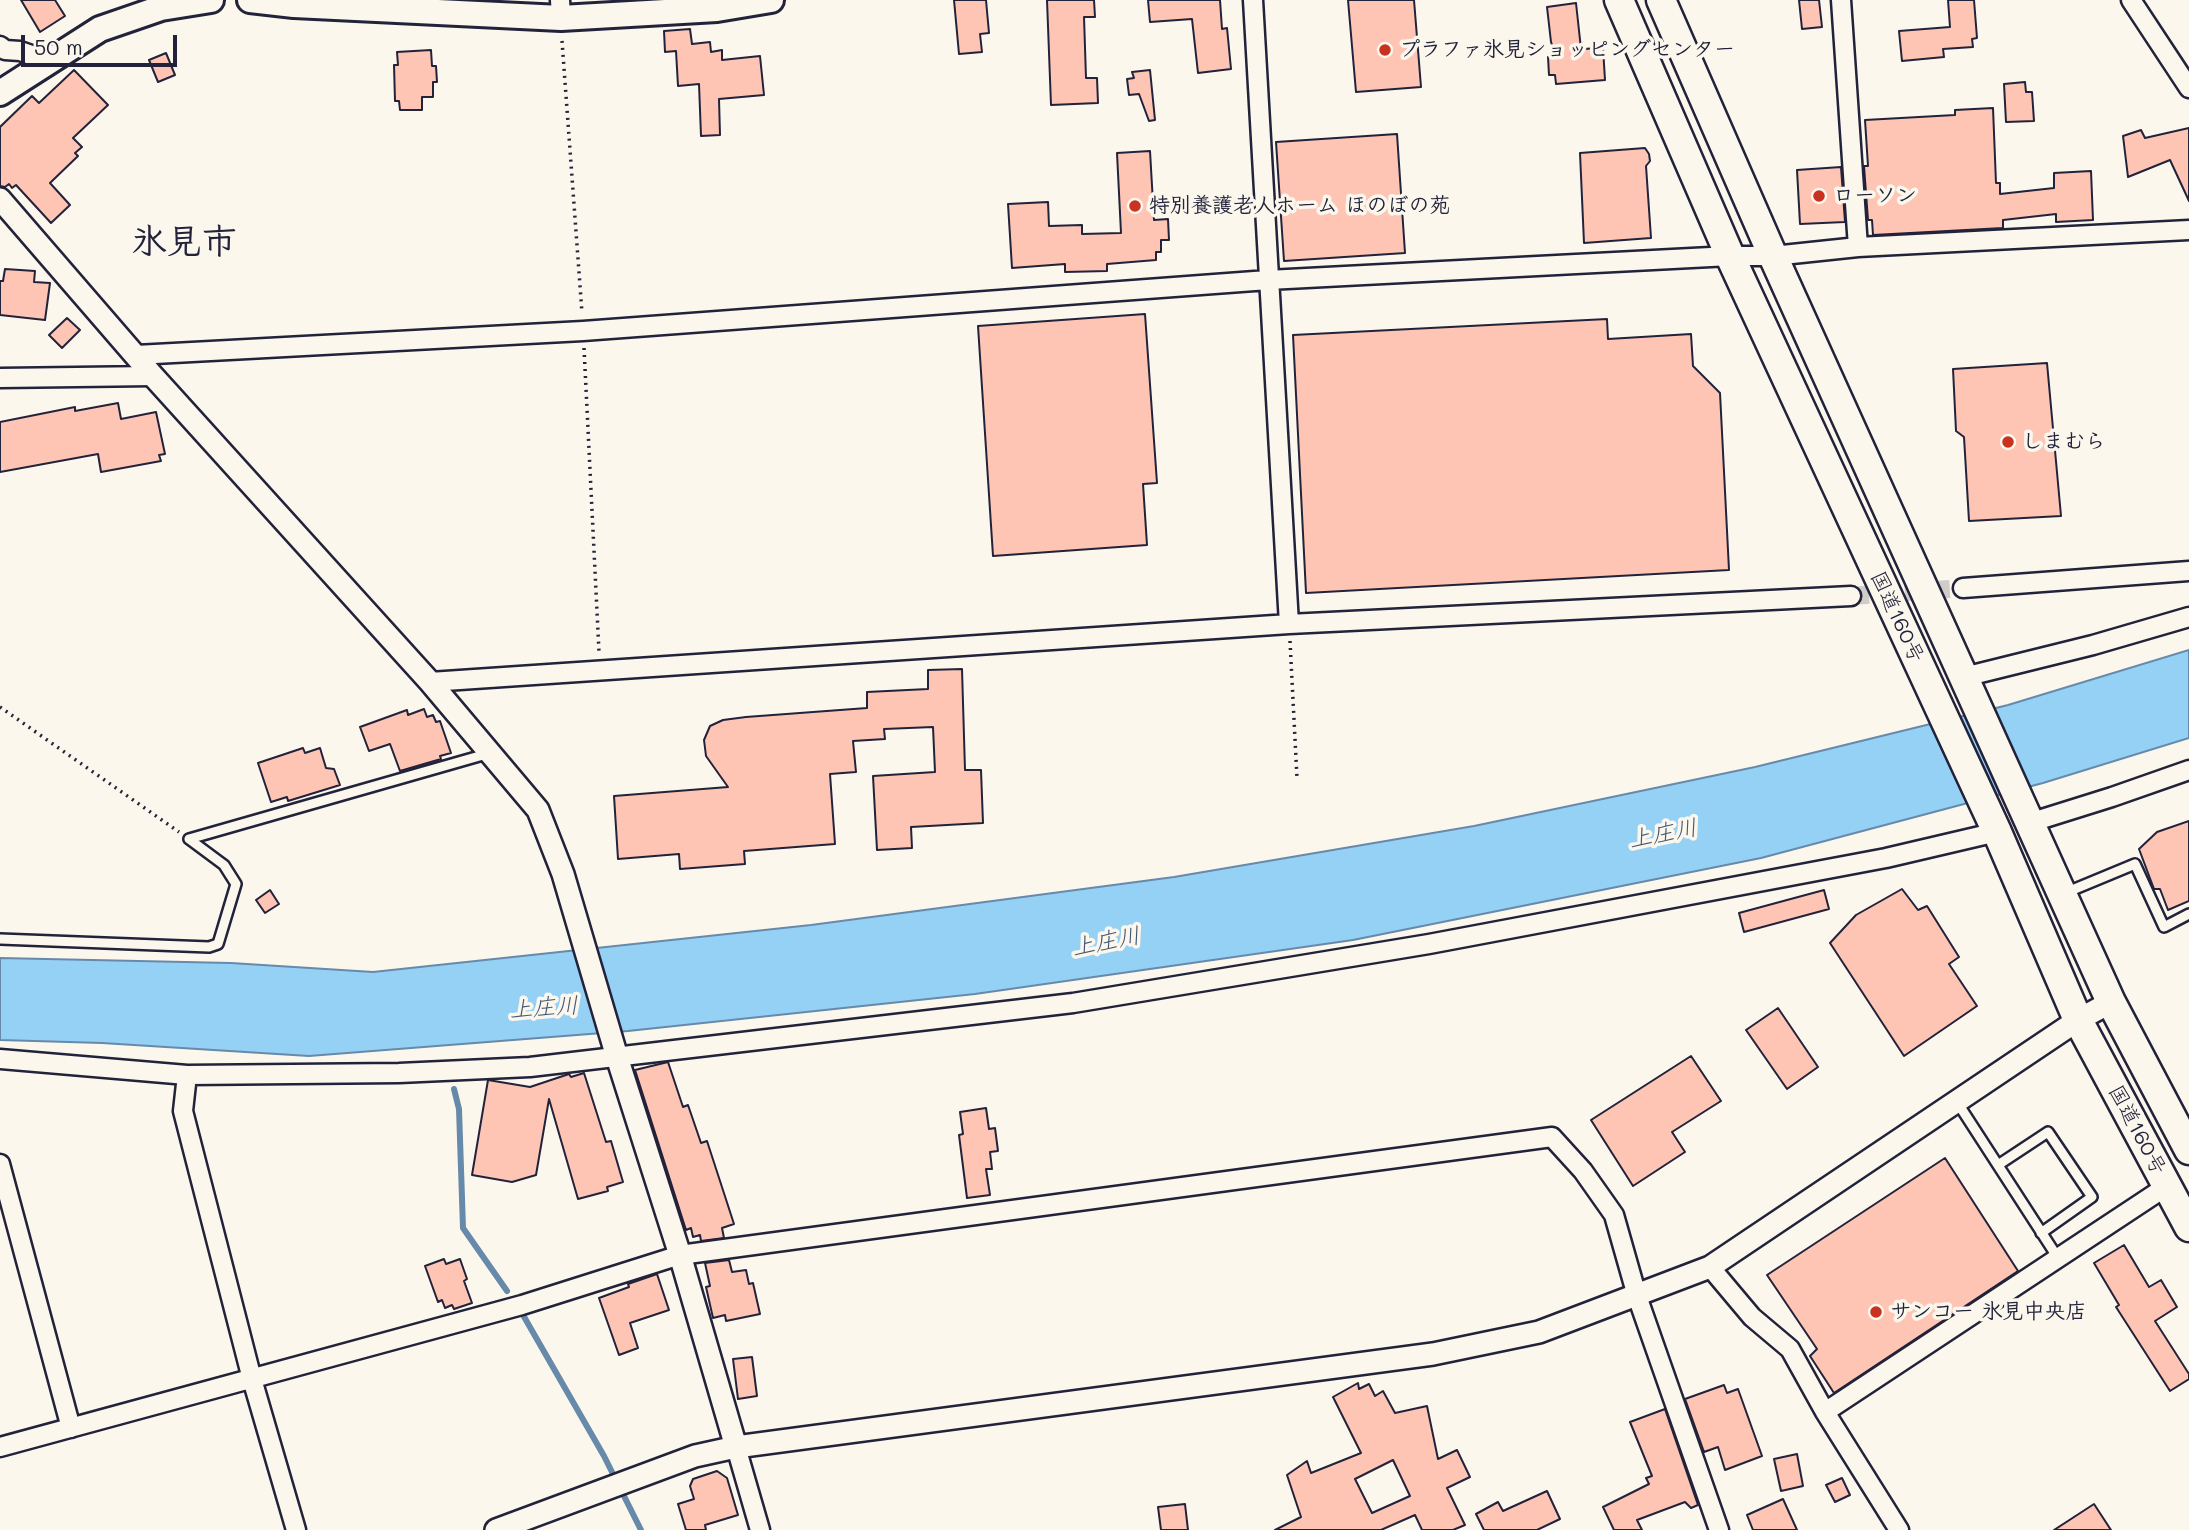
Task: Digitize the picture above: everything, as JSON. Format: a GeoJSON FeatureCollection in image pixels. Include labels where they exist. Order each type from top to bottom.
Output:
{"type":"FeatureCollection","features":[{"type":"Feature","properties":{"kind":"highway","name":"国道160号"},"geometry":{"type":"LineString","coordinates":[[1619,0],[1730,256],[1997,832],[2078,1020],[2189,1227]]}},
{"type":"Feature","properties":{"kind":"highway","name":"国道160号"},"geometry":{"type":"LineString","coordinates":[[1661,0],[1773,256],[2028,820],[2112,1002],[2189,1150]]}},
{"type":"Feature","properties":{"kind":"main road"},"geometry":{"type":"LineString","coordinates":[[0,93],[100,29],[164,4],[211,0]]}},
{"type":"Feature","properties":{"kind":"main road"},"geometry":{"type":"LineString","coordinates":[[265,1],[561,9],[717,9],[771,0]]}},
{"type":"Feature","properties":{"kind":"street"},"geometry":{"type":"LineString","coordinates":[[1253,0],[1289,625]]}},
{"type":"Feature","properties":{"kind":"street"},"geometry":{"type":"LineString","coordinates":[[1841,0],[1858,247]]}},
{"type":"Feature","properties":{"kind":"street"},"geometry":{"type":"LineString","coordinates":[[2131,0],[2189,88]]}},
{"type":"Feature","properties":{"kind":"street"},"geometry":{"type":"LineString","coordinates":[[0,46],[5,50],[20,51],[50,61]]}},
{"type":"Feature","properties":{"kind":"street"},"geometry":{"type":"LineString","coordinates":[[0,200],[153,376],[430,682],[538,810],[563,874],[617,1057],[680,1255],[760,1530]]}},
{"type":"Feature","properties":{"kind":"street"},"geometry":{"type":"LineString","coordinates":[[136,355],[583,331],[1268,281],[1730,256],[1773,256],[1858,247],[2189,230]]}},
{"type":"Feature","properties":{"kind":"street"},"geometry":{"type":"LineString","coordinates":[[0,378],[153,376]]}},
{"type":"Feature","properties":{"kind":"street"},"geometry":{"type":"LineString","coordinates":[[1963,588],[2189,571]]}},
{"type":"Feature","properties":{"kind":"street"},"geometry":{"type":"LineString","coordinates":[[430,682],[1289,625],[1852,596]]}},
{"type":"Feature","properties":{"kind":"street"},"geometry":{"type":"LineString","coordinates":[[1968,685],[2189,617]]}},
{"type":"Feature","properties":{"kind":"street"},"geometry":{"type":"LineString","coordinates":[[2028,820],[2112,797],[2189,769]]}},
{"type":"Feature","properties":{"kind":"street"},"geometry":{"type":"LineString","coordinates":[[0,1059],[187,1076],[398,1073],[530,1067],[1073,1003],[1429,944],[1886,858],[1997,832]]}},
{"type":"Feature","properties":{"kind":"street"},"geometry":{"type":"LineString","coordinates":[[496,1530],[695,1457],[736,1447],[1433,1354],[1539,1332],[1710,1267],[2078,1020],[2112,1002]]}},
{"type":"Feature","properties":{"kind":"street"},"geometry":{"type":"LineString","coordinates":[[187,1076],[183,1111],[252,1379],[296,1530]]}},
{"type":"Feature","properties":{"kind":"street"},"geometry":{"type":"LineString","coordinates":[[0,1447],[522,1305],[680,1255],[1552,1137],[1583,1171],[1614,1214],[1637,1296],[1718,1530]]}},
{"type":"Feature","properties":{"kind":"street"},"geometry":{"type":"LineString","coordinates":[[0,1164],[71,1427]]}},
{"type":"Feature","properties":{"kind":"street"},"geometry":{"type":"LineString","coordinates":[[1825,1412],[2167,1186]]}},
{"type":"Feature","properties":{"kind":"street"},"geometry":{"type":"LineString","coordinates":[[1710,1267],[1752,1317],[1790,1349],[1825,1412],[1899,1530]]}},
{"type":"Feature","properties":{"kind":"lane"},"geometry":{"type":"LineString","coordinates":[[189,839],[490,753]]}},
{"type":"Feature","properties":{"kind":"lane"},"geometry":{"type":"LineString","coordinates":[[0,939],[209,947],[218,944],[236,884],[224,865],[189,839]]}},
{"type":"Feature","properties":{"kind":"lane"},"geometry":{"type":"LineString","coordinates":[[2062,894],[2135,864],[2164,927],[2189,914]]}},
{"type":"Feature","properties":{"kind":"lane"},"geometry":{"type":"LineString","coordinates":[[1957,1101],[2058,1258]]}},
{"type":"Feature","properties":{"kind":"lane"},"geometry":{"type":"LineString","coordinates":[[1998,1165],[2048,1132],[2092,1197],[2041,1233]]}},
{"type":"Feature","properties":{"kind":"path"},"geometry":{"type":"LineString","coordinates":[[1289,625],[1297,778]]}},
{"type":"Feature","properties":{"kind":"path"},"geometry":{"type":"LineString","coordinates":[[0,707],[189,839]]}},
{"type":"Feature","properties":{"kind":"water","name":"上庄川"},"geometry":{"type":"Polygon","coordinates":[[[2189,650],[2189,738],[2043,783],[1761,858],[1353,940],[975,994],[628,1031],[309,1056],[102,1043],[0,1040],[0,958],[231,963],[373,972],[811,925],[1174,877],[1474,826],[1755,767],[2008,705],[2189,650]]]}},
{"type":"Feature","properties":{"kind":"building"},"geometry":{"type":"Polygon","coordinates":[[[21,0],[55,0],[65,16],[40,32],[21,0]]]}},
{"type":"Feature","properties":{"kind":"building"},"geometry":{"type":"Polygon","coordinates":[[[954,0],[986,0],[989,33],[980,34],[982,52],[959,54],[954,0]]]}},
{"type":"Feature","properties":{"kind":"building"},"geometry":{"type":"Polygon","coordinates":[[[1047,0],[1094,0],[1095,17],[1084,17],[1086,78],[1097,78],[1098,103],[1051,105],[1047,0]]]}},
{"type":"Feature","properties":{"kind":"building"},"geometry":{"type":"Polygon","coordinates":[[[1148,0],[1220,0],[1222,29],[1227,28],[1231,69],[1198,73],[1192,19],[1150,22],[1148,0]]]}},
{"type":"Feature","properties":{"kind":"building","name":"プラファ氷見ショッピングセンター"},"geometry":{"type":"Polygon","coordinates":[[[1348,0],[1414,0],[1421,87],[1356,92],[1348,0]]]}},
{"type":"Feature","properties":{"kind":"building"},"geometry":{"type":"Polygon","coordinates":[[[1799,0],[1819,0],[1822,27],[1802,29],[1799,0]]]}},
{"type":"Feature","properties":{"kind":"building"},"geometry":{"type":"Polygon","coordinates":[[[1948,0],[1974,0],[1977,38],[1972,39],[1973,47],[1943,49],[1944,57],[1902,61],[1899,31],[1950,27],[1948,0]]]}},
{"type":"Feature","properties":{"kind":"building"},"geometry":{"type":"Polygon","coordinates":[[[1576,3],[1581,49],[1603,48],[1605,80],[1556,84],[1555,75],[1549,75],[1548,57],[1556,56],[1551,42],[1547,7],[1576,3]]]}},
{"type":"Feature","properties":{"kind":"building"},"geometry":{"type":"Polygon","coordinates":[[[690,29],[692,44],[710,42],[711,52],[722,50],[722,60],[760,56],[764,95],[719,99],[720,135],[701,136],[699,84],[678,86],[676,51],[665,52],[664,31],[690,29]]]}},
{"type":"Feature","properties":{"kind":"building"},"geometry":{"type":"Polygon","coordinates":[[[431,50],[437,82],[433,82],[433,97],[422,97],[422,110],[400,110],[399,101],[395,101],[394,65],[398,65],[397,52],[431,50]]]}},
{"type":"Feature","properties":{"kind":"building"},"geometry":{"type":"Polygon","coordinates":[[[166,53],[175,75],[158,82],[149,60],[166,53]]]}},
{"type":"Feature","properties":{"kind":"building"},"geometry":{"type":"Polygon","coordinates":[[[74,70],[108,105],[73,138],[82,147],[75,153],[78,156],[50,183],[70,205],[51,223],[16,185],[12,188],[9,184],[0,186],[0,127],[32,96],[39,103],[74,70]]]}},
{"type":"Feature","properties":{"kind":"building"},"geometry":{"type":"Polygon","coordinates":[[[1150,70],[1155,120],[1149,121],[1139,94],[1129,95],[1127,79],[1134,78],[1132,72],[1150,70]]]}},
{"type":"Feature","properties":{"kind":"building"},"geometry":{"type":"Polygon","coordinates":[[[2025,82],[2026,92],[2032,92],[2034,121],[2006,122],[2004,84],[2025,82]]]}},
{"type":"Feature","properties":{"kind":"building"},"geometry":{"type":"Polygon","coordinates":[[[1993,108],[1996,183],[2000,183],[2000,194],[2054,188],[2054,173],[2091,171],[2093,220],[2056,222],[2056,214],[2003,220],[2003,228],[1873,235],[1872,220],[1868,220],[1864,166],[1868,166],[1865,120],[1955,115],[1955,110],[1993,108]]]}},
{"type":"Feature","properties":{"kind":"building"},"geometry":{"type":"Polygon","coordinates":[[[2189,128],[2189,201],[2170,160],[2128,177],[2123,136],[2141,130],[2145,138],[2189,128]]]}},
{"type":"Feature","properties":{"kind":"building"},"geometry":{"type":"Polygon","coordinates":[[[1397,134],[1405,253],[1284,261],[1276,142],[1397,134]]]}},
{"type":"Feature","properties":{"kind":"building"},"geometry":{"type":"Polygon","coordinates":[[[1645,148],[1650,161],[1646,166],[1651,238],[1584,243],[1580,153],[1645,148]]]}},
{"type":"Feature","properties":{"kind":"building"},"geometry":{"type":"Polygon","coordinates":[[[1150,151],[1154,220],[1168,219],[1169,240],[1161,240],[1161,252],[1156,252],[1156,260],[1107,264],[1107,271],[1065,272],[1065,264],[1012,268],[1008,204],[1048,202],[1049,226],[1082,225],[1082,234],[1121,233],[1117,153],[1150,151]]]}},
{"type":"Feature","properties":{"kind":"building","name":"ローソン"},"geometry":{"type":"Polygon","coordinates":[[[1841,167],[1845,222],[1800,224],[1797,170],[1841,167]]]}},
{"type":"Feature","properties":{"kind":"building"},"geometry":{"type":"Polygon","coordinates":[[[5,269],[35,271],[34,282],[50,283],[45,320],[0,315],[0,281],[3,281],[5,269]]]}},
{"type":"Feature","properties":{"kind":"building"},"geometry":{"type":"Polygon","coordinates":[[[1145,314],[1157,483],[1143,484],[1147,545],[993,556],[978,326],[1145,314]]]}},
{"type":"Feature","properties":{"kind":"building"},"geometry":{"type":"Polygon","coordinates":[[[67,318],[80,330],[62,348],[49,335],[67,318]]]}},
{"type":"Feature","properties":{"kind":"building"},"geometry":{"type":"Polygon","coordinates":[[[1607,319],[1608,339],[1691,334],[1693,366],[1720,393],[1729,570],[1306,593],[1293,335],[1607,319]]]}},
{"type":"Feature","properties":{"kind":"building"},"geometry":{"type":"Polygon","coordinates":[[[2047,363],[2061,516],[1969,521],[1964,437],[1956,431],[1953,369],[2047,363]]]}},
{"type":"Feature","properties":{"kind":"building"},"geometry":{"type":"Polygon","coordinates":[[[118,403],[121,419],[156,412],[165,454],[159,455],[161,461],[101,472],[98,454],[0,472],[0,422],[75,407],[75,411],[118,403]]]}},
{"type":"Feature","properties":{"kind":"building"},"geometry":{"type":"Polygon","coordinates":[[[962,669],[965,770],[981,770],[983,823],[911,827],[912,848],[877,850],[873,776],[935,772],[933,727],[884,729],[885,739],[853,741],[856,772],[830,774],[835,844],[744,851],[745,864],[680,869],[679,854],[618,859],[614,796],[728,787],[706,756],[704,740],[710,726],[723,720],[746,717],[867,708],[867,692],[928,689],[928,670],[962,669]]]}},
{"type":"Feature","properties":{"kind":"building"},"geometry":{"type":"Polygon","coordinates":[[[424,709],[427,717],[433,715],[436,722],[440,721],[451,753],[440,756],[441,759],[400,771],[390,744],[369,751],[360,727],[407,710],[408,715],[424,709]]]}},
{"type":"Feature","properties":{"kind":"building"},"geometry":{"type":"Polygon","coordinates":[[[303,748],[305,753],[320,748],[326,768],[334,769],[340,785],[288,801],[287,797],[271,802],[258,763],[303,748]]]}},
{"type":"Feature","properties":{"kind":"building"},"geometry":{"type":"Polygon","coordinates":[[[2189,821],[2189,901],[2168,910],[2160,889],[2154,889],[2139,849],[2157,832],[2189,821]]]}},
{"type":"Feature","properties":{"kind":"building"},"geometry":{"type":"Polygon","coordinates":[[[1902,889],[1918,910],[1927,906],[1959,957],[1949,964],[1977,1006],[1904,1056],[1830,943],[1856,915],[1902,889]]]}},
{"type":"Feature","properties":{"kind":"building"},"geometry":{"type":"Polygon","coordinates":[[[270,890],[279,904],[265,913],[256,900],[270,890]]]}},
{"type":"Feature","properties":{"kind":"building"},"geometry":{"type":"Polygon","coordinates":[[[1824,890],[1829,909],[1744,932],[1739,913],[1824,890]]]}},
{"type":"Feature","properties":{"kind":"building"},"geometry":{"type":"Polygon","coordinates":[[[1778,1008],[1818,1067],[1787,1089],[1746,1030],[1778,1008]]]}},
{"type":"Feature","properties":{"kind":"building"},"geometry":{"type":"Polygon","coordinates":[[[1691,1056],[1721,1101],[1672,1132],[1685,1152],[1633,1186],[1591,1120],[1691,1056]]]}},
{"type":"Feature","properties":{"kind":"building"},"geometry":{"type":"Polygon","coordinates":[[[668,1062],[683,1107],[688,1105],[701,1143],[707,1141],[734,1224],[722,1228],[724,1238],[701,1241],[700,1235],[693,1237],[691,1228],[686,1230],[635,1070],[668,1062]]]}},
{"type":"Feature","properties":{"kind":"building"},"geometry":{"type":"Polygon","coordinates":[[[584,1073],[606,1142],[611,1141],[623,1182],[607,1187],[608,1191],[578,1199],[549,1099],[536,1175],[512,1182],[472,1175],[488,1080],[530,1087],[569,1074],[571,1077],[584,1073]]]}},
{"type":"Feature","properties":{"kind":"building"},"geometry":{"type":"Polygon","coordinates":[[[986,1108],[989,1129],[995,1128],[998,1151],[990,1152],[992,1169],[986,1169],[990,1195],[967,1198],[959,1135],[963,1134],[960,1112],[986,1108]]]}},
{"type":"Feature","properties":{"kind":"building","name":"サンコー 氷見中央店"},"geometry":{"type":"Polygon","coordinates":[[[1945,1158],[2018,1271],[1834,1393],[1810,1356],[1817,1349],[1767,1275],[1945,1158]]]}},
{"type":"Feature","properties":{"kind":"building"},"geometry":{"type":"Polygon","coordinates":[[[2124,1245],[2149,1287],[2161,1280],[2177,1307],[2155,1321],[2189,1374],[2189,1379],[2170,1391],[2116,1307],[2119,1305],[2094,1263],[2124,1245]]]}},
{"type":"Feature","properties":{"kind":"building"},"geometry":{"type":"Polygon","coordinates":[[[444,1259],[446,1264],[460,1259],[472,1303],[454,1309],[452,1305],[445,1308],[442,1300],[438,1302],[425,1266],[444,1259]]]}},
{"type":"Feature","properties":{"kind":"building"},"geometry":{"type":"Polygon","coordinates":[[[729,1260],[732,1272],[746,1270],[749,1284],[753,1283],[760,1314],[726,1321],[725,1315],[713,1318],[706,1287],[710,1286],[705,1263],[729,1260]]]}},
{"type":"Feature","properties":{"kind":"building"},"geometry":{"type":"Polygon","coordinates":[[[657,1274],[669,1310],[630,1323],[638,1348],[619,1355],[599,1298],[657,1274]]]}},
{"type":"Feature","properties":{"kind":"building"},"geometry":{"type":"Polygon","coordinates":[[[752,1357],[757,1396],[738,1399],[733,1359],[752,1357]]]}},
{"type":"Feature","properties":{"kind":"building"},"geometry":{"type":"Polygon","coordinates":[[[1358,1383],[1359,1389],[1369,1384],[1375,1396],[1383,1391],[1395,1413],[1427,1406],[1438,1459],[1457,1450],[1470,1477],[1447,1488],[1465,1525],[1453,1530],[1422,1530],[1415,1515],[1381,1530],[1275,1530],[1301,1517],[1287,1475],[1307,1461],[1311,1473],[1361,1453],[1333,1397],[1358,1383]],[[1393,1460],[1355,1479],[1372,1513],[1410,1496],[1393,1460]]]}},
{"type":"Feature","properties":{"kind":"building"},"geometry":{"type":"Polygon","coordinates":[[[1724,1385],[1727,1393],[1738,1389],[1762,1456],[1725,1470],[1718,1447],[1704,1452],[1685,1399],[1724,1385]]]}},
{"type":"Feature","properties":{"kind":"building"},"geometry":{"type":"Polygon","coordinates":[[[1665,1409],[1698,1505],[1691,1508],[1685,1502],[1637,1520],[1642,1530],[1614,1530],[1603,1507],[1649,1484],[1646,1478],[1652,1476],[1630,1422],[1665,1409]]]}},
{"type":"Feature","properties":{"kind":"building"},"geometry":{"type":"Polygon","coordinates":[[[1797,1454],[1803,1486],[1781,1491],[1774,1459],[1797,1454]]]}},
{"type":"Feature","properties":{"kind":"building"},"geometry":{"type":"Polygon","coordinates":[[[717,1471],[727,1478],[738,1515],[705,1525],[706,1530],[686,1530],[678,1504],[694,1499],[690,1486],[693,1479],[717,1471]]]}},
{"type":"Feature","properties":{"kind":"building"},"geometry":{"type":"Polygon","coordinates":[[[1842,1478],[1850,1495],[1835,1502],[1826,1485],[1842,1478]]]}},
{"type":"Feature","properties":{"kind":"building"},"geometry":{"type":"Polygon","coordinates":[[[1547,1491],[1560,1519],[1537,1530],[1484,1530],[1476,1514],[1498,1502],[1503,1511],[1547,1491]]]}},
{"type":"Feature","properties":{"kind":"building"},"geometry":{"type":"Polygon","coordinates":[[[1783,1499],[1797,1530],[1753,1530],[1747,1515],[1783,1499]]]}},
{"type":"Feature","properties":{"kind":"building"},"geometry":{"type":"Polygon","coordinates":[[[1185,1504],[1188,1530],[1161,1530],[1158,1507],[1185,1504]]]}},
{"type":"Feature","properties":{"kind":"building"},"geometry":{"type":"Polygon","coordinates":[[[2094,1504],[2111,1530],[2054,1530],[2094,1504]]]}},
{"type":"Feature","properties":{"kind":"waterway"},"geometry":{"type":"LineString","coordinates":[[454,1089],[459,1109],[463,1228],[507,1291]]}},
{"type":"Feature","properties":{"kind":"waterway"},"geometry":{"type":"LineString","coordinates":[[519,1308],[604,1456],[641,1530]]}},
{"type":"Feature","properties":{"kind":"tunnel"},"geometry":{"type":"LineString","coordinates":[[1851,596],[1963,588]]}},
{"type":"Feature","properties":{"kind":"place","name":"プラファ氷見ショッピングセンター"},"geometry":{"type":"Point","coordinates":[1385,50]}},
{"type":"Feature","properties":{"kind":"place","name":"ローソン"},"geometry":{"type":"Point","coordinates":[1819,196]}},
{"type":"Feature","properties":{"kind":"place","name":"特別養護老人ホーム ほのぼの苑"},"geometry":{"type":"Point","coordinates":[1135,206]}},
{"type":"Feature","properties":{"kind":"place","name":"しまむら"},"geometry":{"type":"Point","coordinates":[2008,442]}},
{"type":"Feature","properties":{"kind":"place","name":"サンコー 氷見中央店"},"geometry":{"type":"Point","coordinates":[1876,1312]}},
{"type":"Feature","properties":{"kind":"district","name":"氷見市"},"geometry":{"type":"Point","coordinates":[184,242]}}]}
